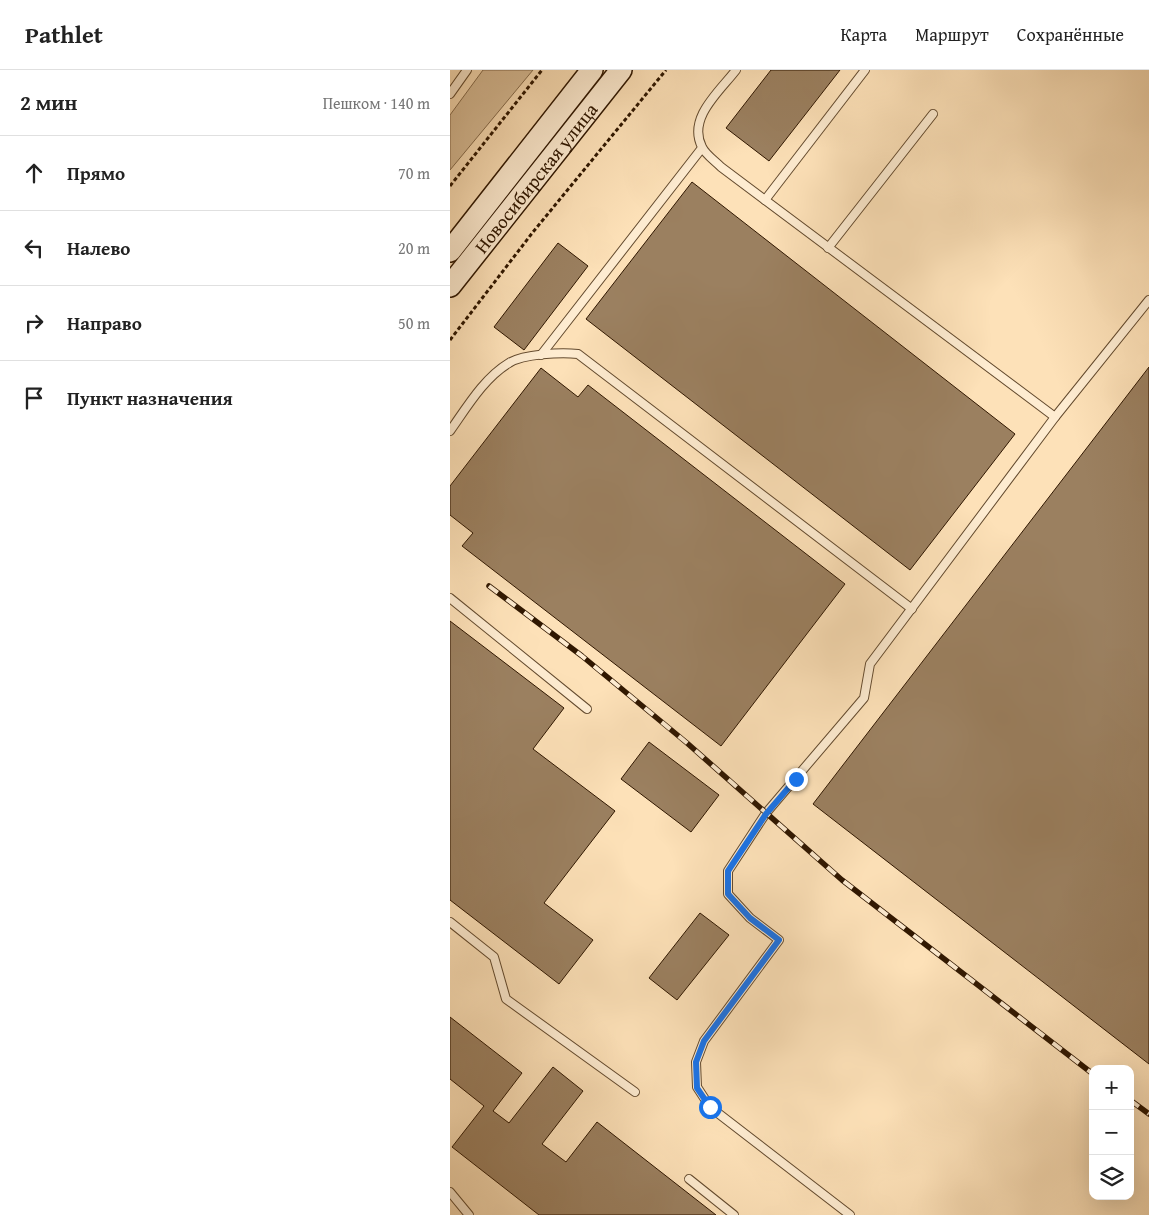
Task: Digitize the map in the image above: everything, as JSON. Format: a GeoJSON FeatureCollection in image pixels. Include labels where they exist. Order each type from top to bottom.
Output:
{"type":"FeatureCollection","features":[{"type":"Feature","properties":{"kind":"main road","name":"Новосибирская улица"},"geometry":{"type":"LineString","coordinates":[[450,251],[592,70]]}},
{"type":"Feature","properties":{"kind":"main road","name":"Новосибирская улица"},"geometry":{"type":"LineString","coordinates":[[450,286],[621,70]]}},
{"type":"Feature","properties":{"kind":"lane"},"geometry":{"type":"LineString","coordinates":[[450,94],[467,70]]}},
{"type":"Feature","properties":{"kind":"lane"},"geometry":{"type":"LineString","coordinates":[[736,70],[698,118],[699,138],[702,148],[721,167],[1055,418]]}},
{"type":"Feature","properties":{"kind":"lane"},"geometry":{"type":"LineString","coordinates":[[765,200],[865,70]]}},
{"type":"Feature","properties":{"kind":"lane"},"geometry":{"type":"LineString","coordinates":[[828,248],[934,114]]}},
{"type":"Feature","properties":{"kind":"lane"},"geometry":{"type":"LineString","coordinates":[[541,355],[702,148]]}},
{"type":"Feature","properties":{"kind":"lane"},"geometry":{"type":"LineString","coordinates":[[850,1215],[710,1107],[697,1088],[696,1062],[704,1041],[779,940],[750,918],[728,894],[728,871],[766,814],[864,698],[870,664],[1055,418],[1149,300]]}},
{"type":"Feature","properties":{"kind":"lane"},"geometry":{"type":"LineString","coordinates":[[450,430],[485,383],[510,362],[557,352],[578,354],[912,609]]}},
{"type":"Feature","properties":{"kind":"lane"},"geometry":{"type":"LineString","coordinates":[[450,598],[587,709]]}},
{"type":"Feature","properties":{"kind":"lane"},"geometry":{"type":"LineString","coordinates":[[450,922],[494,956],[506,999],[635,1092]]}},
{"type":"Feature","properties":{"kind":"lane"},"geometry":{"type":"LineString","coordinates":[[689,1178],[734,1215]]}},
{"type":"Feature","properties":{"kind":"lane"},"geometry":{"type":"LineString","coordinates":[[450,1192],[469,1215]]}},
{"type":"Feature","properties":{"kind":"path"},"geometry":{"type":"LineString","coordinates":[[450,186],[542,70]]}},
{"type":"Feature","properties":{"kind":"path"},"geometry":{"type":"LineString","coordinates":[[450,340],[533,232],[666,70]]}},
{"type":"Feature","properties":{"kind":"shaded area"},"geometry":{"type":"Polygon","coordinates":[[[483,70],[533,70],[450,170],[450,115],[483,70]]]}},
{"type":"Feature","properties":{"kind":"building"},"geometry":{"type":"Polygon","coordinates":[[[771,70],[840,70],[769,161],[726,128],[771,70]]]}},
{"type":"Feature","properties":{"kind":"building"},"geometry":{"type":"Polygon","coordinates":[[[692,182],[1015,434],[910,570],[586,319],[692,182]]]}},
{"type":"Feature","properties":{"kind":"building"},"geometry":{"type":"Polygon","coordinates":[[[558,243],[588,266],[524,350],[494,327],[558,243]]]}},
{"type":"Feature","properties":{"kind":"building"},"geometry":{"type":"Polygon","coordinates":[[[1149,367],[1149,1064],[813,804],[1149,367]]]}},
{"type":"Feature","properties":{"kind":"building"},"geometry":{"type":"Polygon","coordinates":[[[541,368],[578,397],[588,385],[845,584],[721,746],[462,546],[473,533],[450,515],[450,486],[541,368]]]}},
{"type":"Feature","properties":{"kind":"building"},"geometry":{"type":"Polygon","coordinates":[[[450,621],[564,708],[533,749],[615,811],[544,903],[593,940],[559,984],[450,900],[450,621]]]}},
{"type":"Feature","properties":{"kind":"building"},"geometry":{"type":"Polygon","coordinates":[[[649,742],[719,795],[691,832],[621,779],[649,742]]]}},
{"type":"Feature","properties":{"kind":"building"},"geometry":{"type":"Polygon","coordinates":[[[700,913],[729,935],[677,1000],[649,978],[700,913]]]}},
{"type":"Feature","properties":{"kind":"building"},"geometry":{"type":"Polygon","coordinates":[[[450,1017],[522,1073],[493,1111],[509,1123],[553,1067],[583,1091],[542,1144],[566,1162],[597,1122],[716,1215],[539,1215],[452,1147],[484,1106],[450,1079],[450,1017]]]}},
{"type":"Feature","properties":{"kind":"railway"},"geometry":{"type":"LineString","coordinates":[[489,586],[582,656],[687,743],[842,880],[1089,1071]]}},
{"type":"Feature","properties":{"kind":"railway"},"geometry":{"type":"LineString","coordinates":[[1134,1103],[1149,1114]]}},
{"type":"Feature","properties":{"kind":"route"},"geometry":{"type":"LineString","coordinates":[[710,1107],[697,1088],[696,1062],[704,1041],[779,940],[750,918],[728,894],[728,871],[766,814],[796,779]]}}]}
